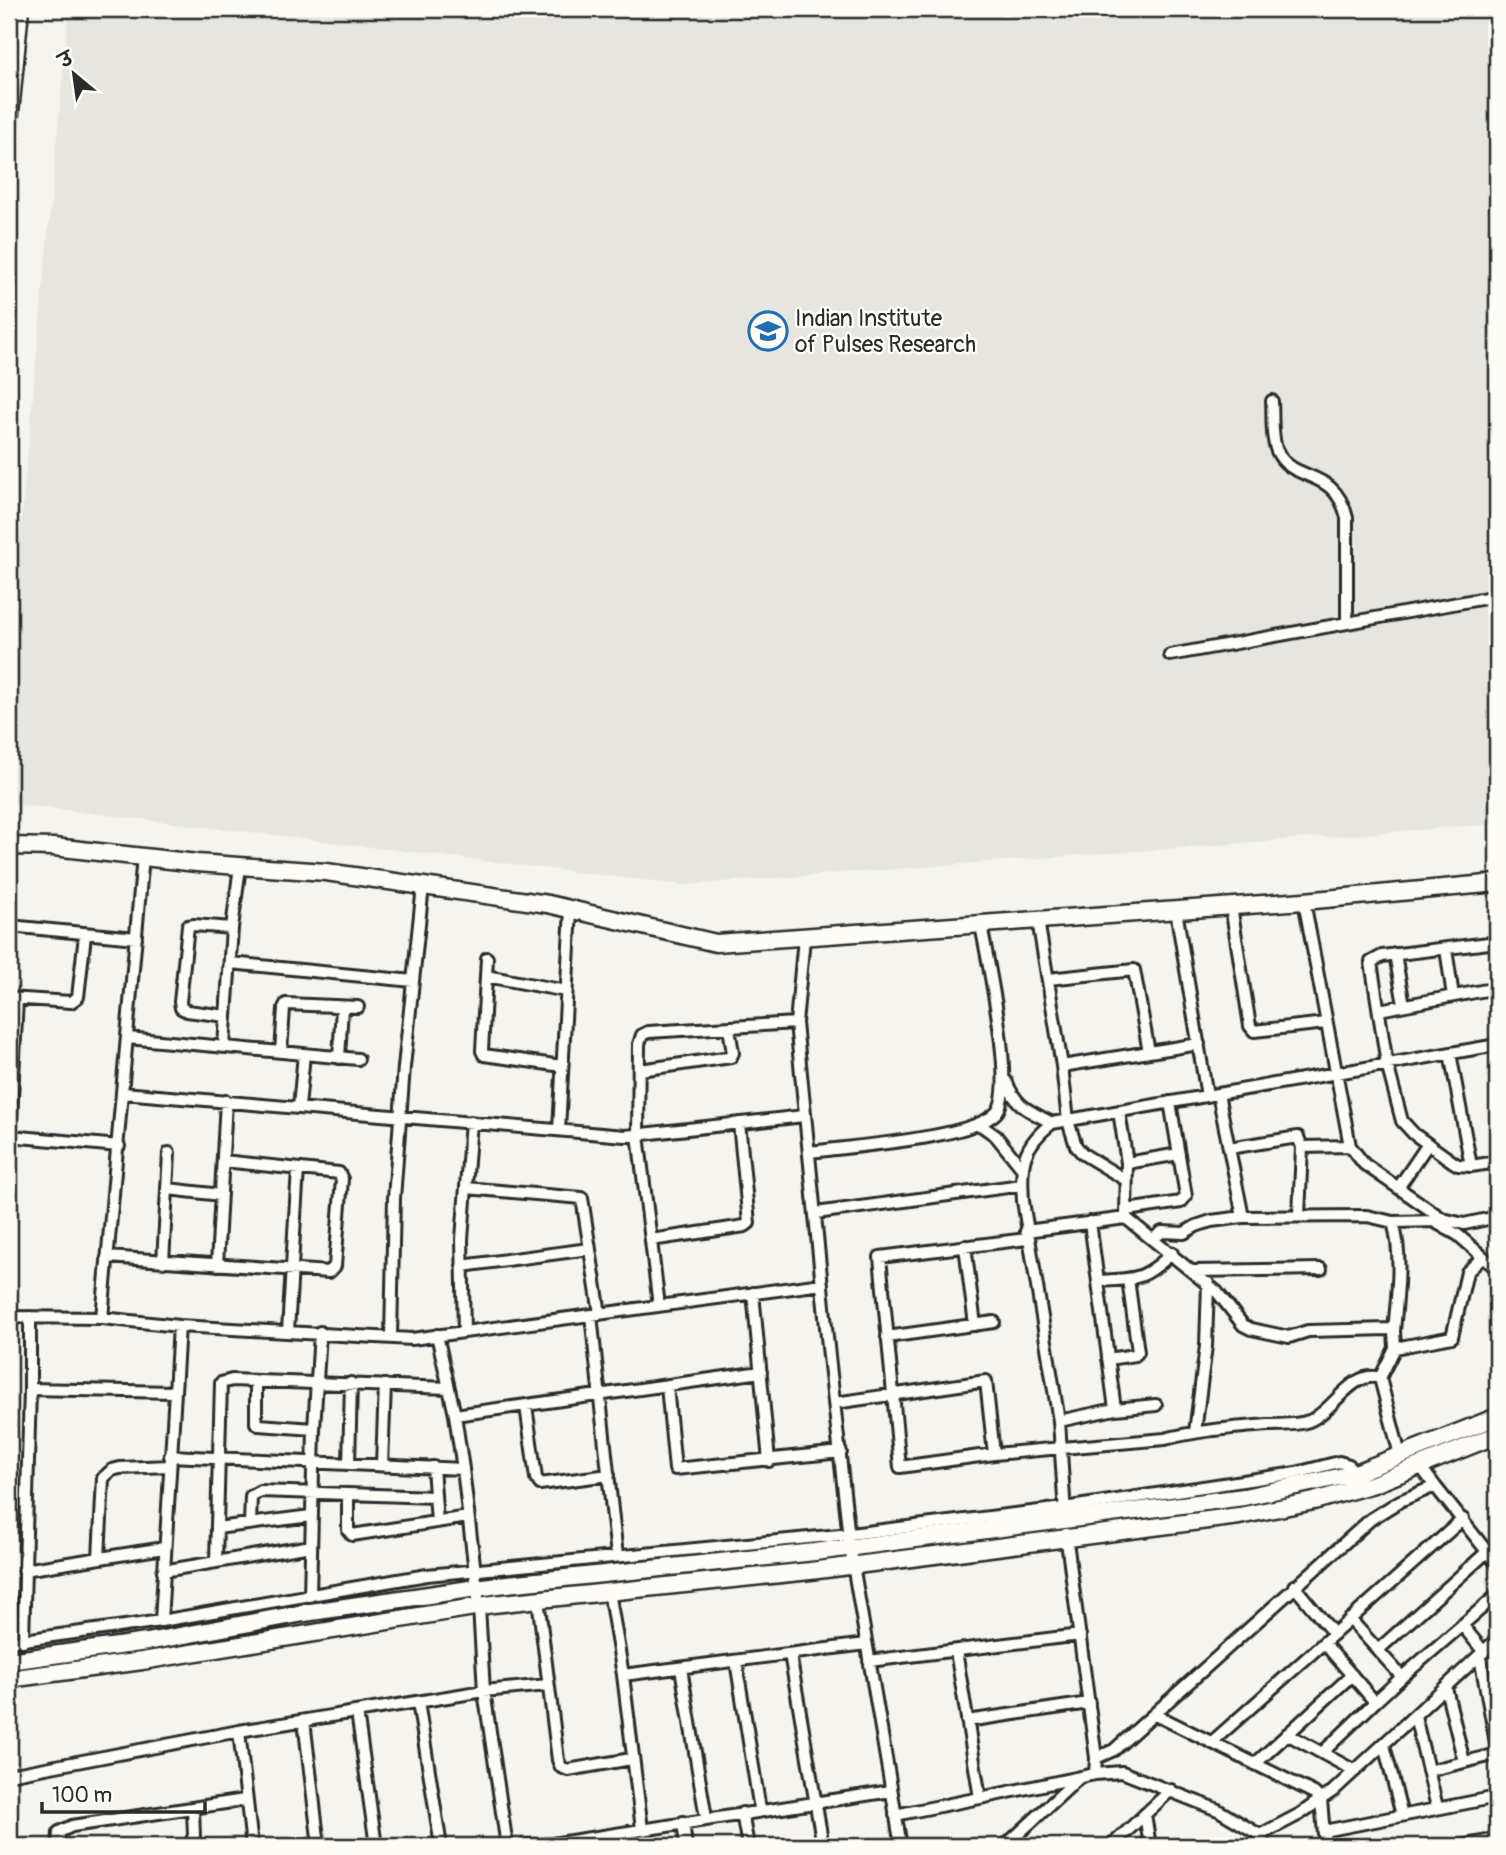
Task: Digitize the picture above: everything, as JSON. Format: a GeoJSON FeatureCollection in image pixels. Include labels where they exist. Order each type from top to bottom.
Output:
{"type":"FeatureCollection","features":[{"type":"Feature","properties":{"kind":"street"},"geometry":{"type":"LineString","coordinates":[[9,123],[16,11]]}},
{"type":"Feature","properties":{"kind":"street"},"geometry":{"type":"LineString","coordinates":[[1272,401],[1276,445],[1282,458],[1298,470],[1331,486],[1343,503],[1347,518],[1347,623]]}},
{"type":"Feature","properties":{"kind":"street"},"geometry":{"type":"LineString","coordinates":[[1170,655],[1497,596]]}},
{"type":"Feature","properties":{"kind":"street"},"geometry":{"type":"LineString","coordinates":[[9,845],[326,872],[548,904],[716,943],[1304,901],[1497,883]]}},
{"type":"Feature","properties":{"kind":"street"},"geometry":{"type":"LineString","coordinates":[[102,1318],[143,856]]}},
{"type":"Feature","properties":{"kind":"street"},"geometry":{"type":"LineString","coordinates":[[224,1046],[232,928],[240,866]]}},
{"type":"Feature","properties":{"kind":"street"},"geometry":{"type":"LineString","coordinates":[[391,1337],[394,1198],[423,886]]}},
{"type":"Feature","properties":{"kind":"street"},"geometry":{"type":"LineString","coordinates":[[1304,901],[1349,1146],[1364,1164],[1458,1235],[1497,1269]]}},
{"type":"Feature","properties":{"kind":"street"},"geometry":{"type":"LineString","coordinates":[[1231,906],[1250,1026],[1254,1031],[1326,1023]]}},
{"type":"Feature","properties":{"kind":"street"},"geometry":{"type":"LineString","coordinates":[[559,1130],[571,909]]}},
{"type":"Feature","properties":{"kind":"street"},"geometry":{"type":"LineString","coordinates":[[1176,910],[1199,1044],[1229,1148],[1243,1217]]}},
{"type":"Feature","properties":{"kind":"street"},"geometry":{"type":"LineString","coordinates":[[1038,920],[1062,1066],[1068,1121],[1076,1146],[1083,1154],[1126,1180]]}},
{"type":"Feature","properties":{"kind":"street"},"geometry":{"type":"LineString","coordinates":[[810,1152],[939,1136],[979,1124],[996,1114],[1003,1101],[1004,1079],[999,1025],[981,925]]}},
{"type":"Feature","properties":{"kind":"street"},"geometry":{"type":"LineString","coordinates":[[9,926],[136,938]]}},
{"type":"Feature","properties":{"kind":"street"},"geometry":{"type":"LineString","coordinates":[[226,1016],[187,1011],[181,1008],[180,1002],[188,926],[232,928]]}},
{"type":"Feature","properties":{"kind":"street"},"geometry":{"type":"LineString","coordinates":[[85,935],[76,1001],[13,998],[9,1136],[119,1146]]}},
{"type":"Feature","properties":{"kind":"street"},"geometry":{"type":"LineString","coordinates":[[804,938],[796,1023],[804,1116],[853,1565],[901,1846]]}},
{"type":"Feature","properties":{"kind":"street"},"geometry":{"type":"LineString","coordinates":[[1497,942],[1382,956],[1371,962],[1387,1064],[1402,1121],[1458,1165],[1471,1166],[1497,1161]]}},
{"type":"Feature","properties":{"kind":"street"},"geometry":{"type":"LineString","coordinates":[[1446,949],[1453,996]]}},
{"type":"Feature","properties":{"kind":"street"},"geometry":{"type":"LineString","coordinates":[[1395,954],[1404,1005]]}},
{"type":"Feature","properties":{"kind":"street"},"geometry":{"type":"LineString","coordinates":[[487,958],[482,1051],[484,1055],[562,1066]]}},
{"type":"Feature","properties":{"kind":"street"},"geometry":{"type":"LineString","coordinates":[[230,963],[413,981]]}},
{"type":"Feature","properties":{"kind":"street"},"geometry":{"type":"LineString","coordinates":[[1048,979],[1134,970],[1149,1052]]}},
{"type":"Feature","properties":{"kind":"street"},"geometry":{"type":"LineString","coordinates":[[486,976],[566,991]]}},
{"type":"Feature","properties":{"kind":"street"},"geometry":{"type":"LineString","coordinates":[[1379,1010],[1497,988]]}},
{"type":"Feature","properties":{"kind":"street"},"geometry":{"type":"LineString","coordinates":[[281,1052],[286,1004],[358,1007]]}},
{"type":"Feature","properties":{"kind":"street"},"geometry":{"type":"LineString","coordinates":[[339,1058],[342,1007]]}},
{"type":"Feature","properties":{"kind":"street"},"geometry":{"type":"LineString","coordinates":[[659,1306],[638,1135],[639,1044],[642,1035],[648,1032],[796,1023]]}},
{"type":"Feature","properties":{"kind":"street"},"geometry":{"type":"LineString","coordinates":[[640,1070],[731,1057],[733,1053],[729,1028]]}},
{"type":"Feature","properties":{"kind":"street"},"geometry":{"type":"LineString","coordinates":[[127,1038],[358,1059]]}},
{"type":"Feature","properties":{"kind":"street"},"geometry":{"type":"LineString","coordinates":[[1062,1066],[1199,1044]]}},
{"type":"Feature","properties":{"kind":"street"},"geometry":{"type":"LineString","coordinates":[[1095,1774],[1096,1758],[1066,1539],[1059,1421],[1027,1235],[1021,1167],[1027,1149],[1040,1132],[1052,1123],[1497,1045]]}},
{"type":"Feature","properties":{"kind":"street"},"geometry":{"type":"LineString","coordinates":[[1450,1053],[1471,1166]]}},
{"type":"Feature","properties":{"kind":"street"},"geometry":{"type":"LineString","coordinates":[[299,1107],[304,1054]]}},
{"type":"Feature","properties":{"kind":"street"},"geometry":{"type":"LineString","coordinates":[[1004,1079],[1013,1098],[1027,1110],[1052,1123]]}},
{"type":"Feature","properties":{"kind":"street"},"geometry":{"type":"LineString","coordinates":[[123,1093],[625,1136],[804,1116]]}},
{"type":"Feature","properties":{"kind":"street"},"geometry":{"type":"LineString","coordinates":[[217,1265],[226,1101]]}},
{"type":"Feature","properties":{"kind":"street"},"geometry":{"type":"LineString","coordinates":[[1170,1102],[1184,1199],[1181,1202],[1027,1235],[880,1257],[900,1467],[995,1454],[1166,1439],[1195,1432],[1301,1423],[1315,1418],[1362,1379],[1373,1376],[1380,1378]]}},
{"type":"Feature","properties":{"kind":"street"},"geometry":{"type":"LineString","coordinates":[[1119,1111],[1127,1163],[1127,1214],[1224,1298],[1243,1325],[1254,1330],[1289,1336],[1308,1331],[1384,1328],[1394,1331]]}},
{"type":"Feature","properties":{"kind":"street"},"geometry":{"type":"LineString","coordinates":[[464,1332],[462,1240],[471,1122]]}},
{"type":"Feature","properties":{"kind":"street"},"geometry":{"type":"LineString","coordinates":[[651,1240],[745,1226],[749,1223],[739,1123]]}},
{"type":"Feature","properties":{"kind":"street"},"geometry":{"type":"LineString","coordinates":[[979,1124],[996,1136],[1021,1167]]}},
{"type":"Feature","properties":{"kind":"street"},"geometry":{"type":"LineString","coordinates":[[1229,1148],[1298,1138],[1302,1147],[1298,1216]]}},
{"type":"Feature","properties":{"kind":"street"},"geometry":{"type":"LineString","coordinates":[[1398,1188],[1428,1144]]}},
{"type":"Feature","properties":{"kind":"street"},"geometry":{"type":"LineString","coordinates":[[1302,1147],[1349,1146]]}},
{"type":"Feature","properties":{"kind":"street"},"geometry":{"type":"LineString","coordinates":[[163,1262],[169,1153]]}},
{"type":"Feature","properties":{"kind":"street"},"geometry":{"type":"LineString","coordinates":[[1127,1163],[1179,1154]]}},
{"type":"Feature","properties":{"kind":"street"},"geometry":{"type":"LineString","coordinates":[[107,1257],[329,1272],[335,1266],[342,1179],[339,1172],[223,1161]]}},
{"type":"Feature","properties":{"kind":"street"},"geometry":{"type":"LineString","coordinates":[[288,1331],[298,1168]]}},
{"type":"Feature","properties":{"kind":"street"},"geometry":{"type":"LineString","coordinates":[[816,1213],[1022,1185]]}},
{"type":"Feature","properties":{"kind":"street"},"geometry":{"type":"LineString","coordinates":[[466,1188],[583,1198],[617,1556]]}},
{"type":"Feature","properties":{"kind":"street"},"geometry":{"type":"LineString","coordinates":[[168,1189],[221,1195]]}},
{"type":"Feature","properties":{"kind":"street"},"geometry":{"type":"LineString","coordinates":[[1153,1238],[1162,1232],[1184,1233],[1211,1221],[1243,1217],[1367,1216],[1393,1222],[1439,1221],[1464,1224],[1497,1217]]}},
{"type":"Feature","properties":{"kind":"street"},"geometry":{"type":"LineString","coordinates":[[1090,1222],[1115,1409]]}},
{"type":"Feature","properties":{"kind":"street"},"geometry":{"type":"LineString","coordinates":[[1393,1222],[1398,1284],[1395,1348],[1380,1378],[1400,1455]]}},
{"type":"Feature","properties":{"kind":"street"},"geometry":{"type":"LineString","coordinates":[[965,1246],[975,1325]]}},
{"type":"Feature","properties":{"kind":"street"},"geometry":{"type":"LineString","coordinates":[[462,1266],[589,1250]]}},
{"type":"Feature","properties":{"kind":"street"},"geometry":{"type":"LineString","coordinates":[[1098,1281],[1128,1279],[1150,1273],[1172,1253]]}},
{"type":"Feature","properties":{"kind":"street"},"geometry":{"type":"LineString","coordinates":[[1395,1348],[1452,1337],[1467,1272],[1483,1257]]}},
{"type":"Feature","properties":{"kind":"street"},"geometry":{"type":"LineString","coordinates":[[1193,1271],[1321,1269]]}},
{"type":"Feature","properties":{"kind":"street"},"geometry":{"type":"LineString","coordinates":[[1108,1359],[1135,1355],[1138,1352],[1128,1279]]}},
{"type":"Feature","properties":{"kind":"street"},"geometry":{"type":"LineString","coordinates":[[1195,1432],[1206,1346],[1208,1283]]}},
{"type":"Feature","properties":{"kind":"street"},"geometry":{"type":"LineString","coordinates":[[9,1317],[102,1318],[180,1326],[412,1339],[822,1284]]}},
{"type":"Feature","properties":{"kind":"street"},"geometry":{"type":"LineString","coordinates":[[753,1293],[769,1461]]}},
{"type":"Feature","properties":{"kind":"street"},"geometry":{"type":"LineString","coordinates":[[23,1641],[30,1317]]}},
{"type":"Feature","properties":{"kind":"street"},"geometry":{"type":"LineString","coordinates":[[887,1337],[994,1322]]}},
{"type":"Feature","properties":{"kind":"street"},"geometry":{"type":"LineString","coordinates":[[161,1621],[180,1326]]}},
{"type":"Feature","properties":{"kind":"street"},"geometry":{"type":"LineString","coordinates":[[310,1595],[314,1429],[320,1332]]}},
{"type":"Feature","properties":{"kind":"street"},"geometry":{"type":"LineString","coordinates":[[438,1335],[463,1469],[479,1607],[484,1691],[507,1846]]}},
{"type":"Feature","properties":{"kind":"street"},"geometry":{"type":"LineString","coordinates":[[455,1415],[761,1372]]}},
{"type":"Feature","properties":{"kind":"street"},"geometry":{"type":"LineString","coordinates":[[256,1381],[256,1423],[314,1429]]}},
{"type":"Feature","properties":{"kind":"street"},"geometry":{"type":"LineString","coordinates":[[835,1403],[986,1381],[995,1454]]}},
{"type":"Feature","properties":{"kind":"street"},"geometry":{"type":"LineString","coordinates":[[216,1561],[221,1382],[317,1382],[449,1388]]}},
{"type":"Feature","properties":{"kind":"street"},"geometry":{"type":"LineString","coordinates":[[349,1464],[351,1383]]}},
{"type":"Feature","properties":{"kind":"street"},"geometry":{"type":"LineString","coordinates":[[382,1465],[385,1385]]}},
{"type":"Feature","properties":{"kind":"street"},"geometry":{"type":"LineString","coordinates":[[667,1386],[675,1469],[841,1452]]}},
{"type":"Feature","properties":{"kind":"street"},"geometry":{"type":"LineString","coordinates":[[30,1389],[174,1392]]}},
{"type":"Feature","properties":{"kind":"street"},"geometry":{"type":"LineString","coordinates":[[1059,1421],[1115,1409],[1156,1405]]}},
{"type":"Feature","properties":{"kind":"street"},"geometry":{"type":"LineString","coordinates":[[526,1406],[536,1478],[540,1484],[609,1475]]}},
{"type":"Feature","properties":{"kind":"street"},"geometry":{"type":"LineString","coordinates":[[9,1661],[147,1642],[304,1614],[476,1589],[850,1540],[1244,1497],[1353,1474],[1497,1417]]}},
{"type":"Feature","properties":{"kind":"street"},"geometry":{"type":"LineString","coordinates":[[9,1679],[538,1599],[853,1565],[1239,1516],[1314,1501],[1374,1484],[1497,1435]]}},
{"type":"Feature","properties":{"kind":"street"},"geometry":{"type":"LineString","coordinates":[[99,1558],[103,1478],[112,1470],[120,1468],[218,1458],[463,1469]]}},
{"type":"Feature","properties":{"kind":"street"},"geometry":{"type":"LineString","coordinates":[[1420,1466],[1497,1564]]}},
{"type":"Feature","properties":{"kind":"street"},"geometry":{"type":"LineString","coordinates":[[433,1467],[437,1522]]}},
{"type":"Feature","properties":{"kind":"street"},"geometry":{"type":"LineString","coordinates":[[1096,1758],[1114,1750],[1293,1586],[1384,1510],[1435,1486]]}},
{"type":"Feature","properties":{"kind":"street"},"geometry":{"type":"LineString","coordinates":[[250,1524],[250,1500],[255,1492],[435,1497]]}},
{"type":"Feature","properties":{"kind":"street"},"geometry":{"type":"LineString","coordinates":[[348,1495],[348,1530],[352,1535],[468,1517]]}},
{"type":"Feature","properties":{"kind":"street"},"geometry":{"type":"LineString","coordinates":[[217,1528],[311,1516]]}},
{"type":"Feature","properties":{"kind":"street"},"geometry":{"type":"LineString","coordinates":[[1212,1742],[1463,1519]]}},
{"type":"Feature","properties":{"kind":"street"},"geometry":{"type":"LineString","coordinates":[[9,1642],[161,1621],[473,1569],[850,1540]]}},
{"type":"Feature","properties":{"kind":"street"},"geometry":{"type":"LineString","coordinates":[[163,1571],[311,1546]]}},
{"type":"Feature","properties":{"kind":"street"},"geometry":{"type":"LineString","coordinates":[[24,1570],[164,1548]]}},
{"type":"Feature","properties":{"kind":"street"},"geometry":{"type":"LineString","coordinates":[[1378,1650],[1488,1552]]}},
{"type":"Feature","properties":{"kind":"street"},"geometry":{"type":"LineString","coordinates":[[1293,1586],[1334,1634]]}},
{"type":"Feature","properties":{"kind":"street"},"geometry":{"type":"LineString","coordinates":[[609,1591],[623,1675],[633,1752],[631,1759],[642,1829]]}},
{"type":"Feature","properties":{"kind":"street"},"geometry":{"type":"LineString","coordinates":[[1322,1753],[1402,1677],[1497,1595]]}},
{"type":"Feature","properties":{"kind":"street"},"geometry":{"type":"LineString","coordinates":[[538,1599],[561,1767],[568,1770],[631,1759]]}},
{"type":"Feature","properties":{"kind":"street"},"geometry":{"type":"LineString","coordinates":[[1350,1619],[1402,1677]]}},
{"type":"Feature","properties":{"kind":"street"},"geometry":{"type":"LineString","coordinates":[[1462,1625],[1482,1654],[1497,1748]]}},
{"type":"Feature","properties":{"kind":"street"},"geometry":{"type":"LineString","coordinates":[[869,1661],[1080,1635]]}},
{"type":"Feature","properties":{"kind":"street"},"geometry":{"type":"LineString","coordinates":[[1260,1835],[1321,1800],[1497,1639]]}},
{"type":"Feature","properties":{"kind":"street"},"geometry":{"type":"LineString","coordinates":[[1324,1643],[1375,1702]]}},
{"type":"Feature","properties":{"kind":"street"},"geometry":{"type":"LineString","coordinates":[[623,1675],[866,1644]]}},
{"type":"Feature","properties":{"kind":"street"},"geometry":{"type":"LineString","coordinates":[[956,1651],[980,1798]]}},
{"type":"Feature","properties":{"kind":"street"},"geometry":{"type":"LineString","coordinates":[[790,1654],[821,1834],[820,1846]]}},
{"type":"Feature","properties":{"kind":"street"},"geometry":{"type":"LineString","coordinates":[[736,1661],[760,1810]]}},
{"type":"Feature","properties":{"kind":"street"},"geometry":{"type":"LineString","coordinates":[[681,1668],[706,1818]]}},
{"type":"Feature","properties":{"kind":"street"},"geometry":{"type":"LineString","coordinates":[[1255,1764],[1352,1675]]}},
{"type":"Feature","properties":{"kind":"street"},"geometry":{"type":"LineString","coordinates":[[9,1775],[239,1731],[484,1691],[548,1685]]}},
{"type":"Feature","properties":{"kind":"street"},"geometry":{"type":"LineString","coordinates":[[1446,1688],[1464,1762]]}},
{"type":"Feature","properties":{"kind":"street"},"geometry":{"type":"LineString","coordinates":[[418,1702],[441,1846]]}},
{"type":"Feature","properties":{"kind":"street"},"geometry":{"type":"LineString","coordinates":[[967,1720],[1089,1703]]}},
{"type":"Feature","properties":{"kind":"street"},"geometry":{"type":"LineString","coordinates":[[357,1712],[376,1846]]}},
{"type":"Feature","properties":{"kind":"street"},"geometry":{"type":"LineString","coordinates":[[1154,1714],[1309,1789],[1321,1800],[1325,1846]]}},
{"type":"Feature","properties":{"kind":"street"},"geometry":{"type":"LineString","coordinates":[[1415,1716],[1437,1807]]}},
{"type":"Feature","properties":{"kind":"street"},"geometry":{"type":"LineString","coordinates":[[304,1721],[319,1846]]}},
{"type":"Feature","properties":{"kind":"street"},"geometry":{"type":"LineString","coordinates":[[239,1731],[252,1846]]}},
{"type":"Feature","properties":{"kind":"street"},"geometry":{"type":"LineString","coordinates":[[1287,1734],[1355,1771]]}},
{"type":"Feature","properties":{"kind":"street"},"geometry":{"type":"LineString","coordinates":[[1384,1745],[1402,1815]]}},
{"type":"Feature","properties":{"kind":"street"},"geometry":{"type":"LineString","coordinates":[[1428,1771],[1497,1754]]}},
{"type":"Feature","properties":{"kind":"street"},"geometry":{"type":"LineString","coordinates":[[895,1815],[1082,1776],[1122,1772],[1219,1810],[1260,1835],[1265,1846]]}},
{"type":"Feature","properties":{"kind":"street"},"geometry":{"type":"LineString","coordinates":[[1005,1846],[1082,1776]]}},
{"type":"Feature","properties":{"kind":"street"},"geometry":{"type":"LineString","coordinates":[[1111,1846],[1171,1790]]}},
{"type":"Feature","properties":{"kind":"street"},"geometry":{"type":"LineString","coordinates":[[524,1846],[552,1845],[706,1818],[891,1791]]}},
{"type":"Feature","properties":{"kind":"street"},"geometry":{"type":"LineString","coordinates":[[1324,1831],[1497,1797]]}},
{"type":"Feature","properties":{"kind":"street"},"geometry":{"type":"LineString","coordinates":[[58,1846],[59,1832],[72,1826],[245,1800]]}},
{"type":"Feature","properties":{"kind":"street"},"geometry":{"type":"LineString","coordinates":[[189,1846],[194,1836],[193,1809]]}},
{"type":"Feature","properties":{"kind":"street"},"geometry":{"type":"LineString","coordinates":[[742,1813],[748,1846]]}},
{"type":"Feature","properties":{"kind":"street"},"geometry":{"type":"LineString","coordinates":[[1145,1814],[1150,1846]]}},
{"type":"Feature","properties":{"kind":"street"},"geometry":{"type":"LineString","coordinates":[[683,1822],[686,1846]]}},
{"type":"Feature","properties":{"kind":"street"},"geometry":{"type":"LineString","coordinates":[[1460,1846],[1491,1842]]}},
{"type":"Feature","properties":{"kind":"shaded area","name":"Indian Institute of Pulses Research"},"geometry":{"type":"Polygon","coordinates":[[[69,9],[1497,9],[1497,824],[683,885],[9,803],[9,653],[69,9]]]}},
{"type":"Feature","properties":{"kind":"place","name":"Indian Institute of Pulses Research"},"geometry":{"type":"Point","coordinates":[768,331]}}]}
